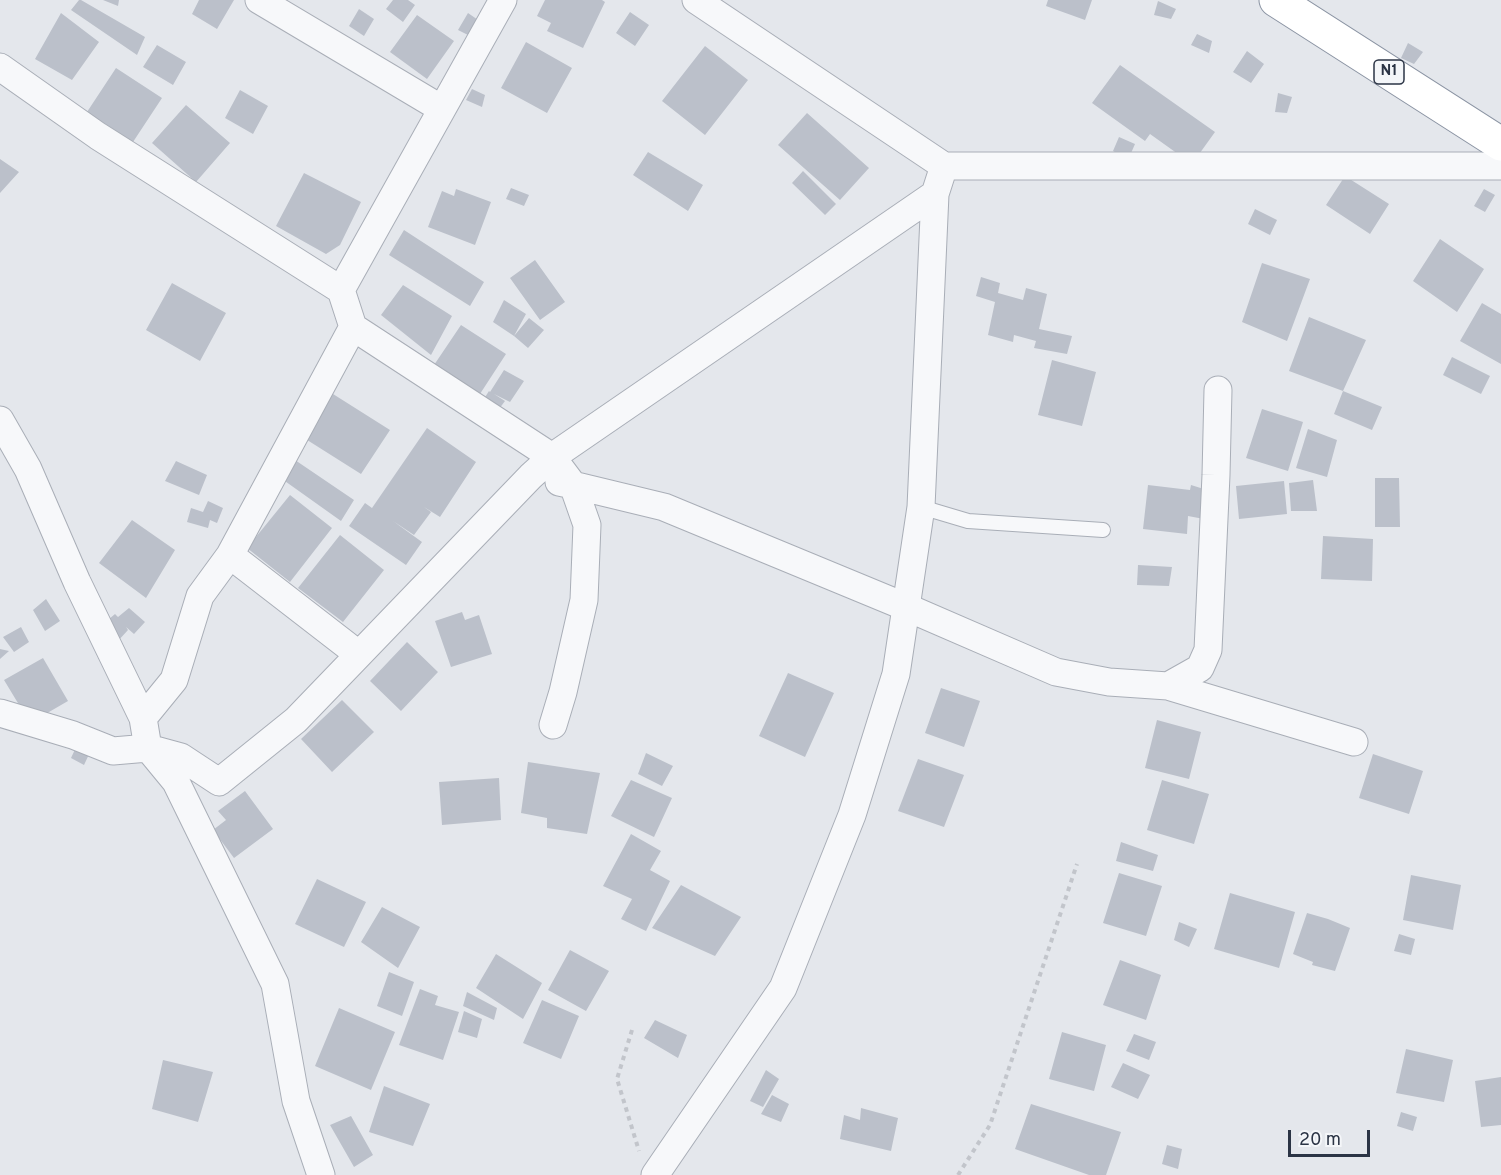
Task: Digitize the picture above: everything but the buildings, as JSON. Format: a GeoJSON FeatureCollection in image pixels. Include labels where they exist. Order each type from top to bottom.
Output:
{"type":"FeatureCollection","features":[{"type":"Feature","properties":{"kind":"highway","name":"N1"},"geometry":{"type":"LineString","coordinates":[[1276,0],[1501,144]]}},
{"type":"Feature","properties":{"kind":"street"},"geometry":{"type":"LineString","coordinates":[[259,0],[442,109]]}},
{"type":"Feature","properties":{"kind":"street"},"geometry":{"type":"LineString","coordinates":[[341,290],[502,0]]}},
{"type":"Feature","properties":{"kind":"street"},"geometry":{"type":"LineString","coordinates":[[696,0],[944,166],[1501,166]]}},
{"type":"Feature","properties":{"kind":"street"},"geometry":{"type":"LineString","coordinates":[[0,67],[98,136],[341,290],[353,327],[552,457],[573,485],[587,525],[584,600],[553,725]]}},
{"type":"Feature","properties":{"kind":"street"},"geometry":{"type":"LineString","coordinates":[[647,1164],[783,988],[852,816],[896,674],[921,507],[935,194],[944,166]]}},
{"type":"Feature","properties":{"kind":"street"},"geometry":{"type":"LineString","coordinates":[[0,713],[73,735],[112,751],[148,748],[181,757],[219,782],[296,720],[552,457],[935,194]]}},
{"type":"Feature","properties":{"kind":"street"},"geometry":{"type":"LineString","coordinates":[[143,718],[174,680],[200,596],[230,555],[353,327]]}},
{"type":"Feature","properties":{"kind":"street"},"geometry":{"type":"LineString","coordinates":[[1168,686],[1200,668],[1208,650],[1218,390]]}},
{"type":"Feature","properties":{"kind":"street"},"geometry":{"type":"LineString","coordinates":[[0,420],[28,469],[76,582],[143,718],[148,748],[176,782],[275,984],[296,1101],[321,1175]]}},
{"type":"Feature","properties":{"kind":"street"},"geometry":{"type":"LineString","coordinates":[[531,476],[664,507],[1056,672],[1109,682],[1168,686],[1354,742]]}},
{"type":"Feature","properties":{"kind":"street"},"geometry":{"type":"LineString","coordinates":[[230,555],[358,654]]}},
{"type":"Feature","properties":{"kind":"lane"},"geometry":{"type":"LineString","coordinates":[[921,507],[968,521],[1103,530]]}},
{"type":"Feature","properties":{"kind":"path"},"geometry":{"type":"LineString","coordinates":[[957,1175],[990,1125],[1077,864]]}},
{"type":"Feature","properties":{"kind":"path"},"geometry":{"type":"LineString","coordinates":[[632,1030],[617,1079],[647,1164]]}}]}
